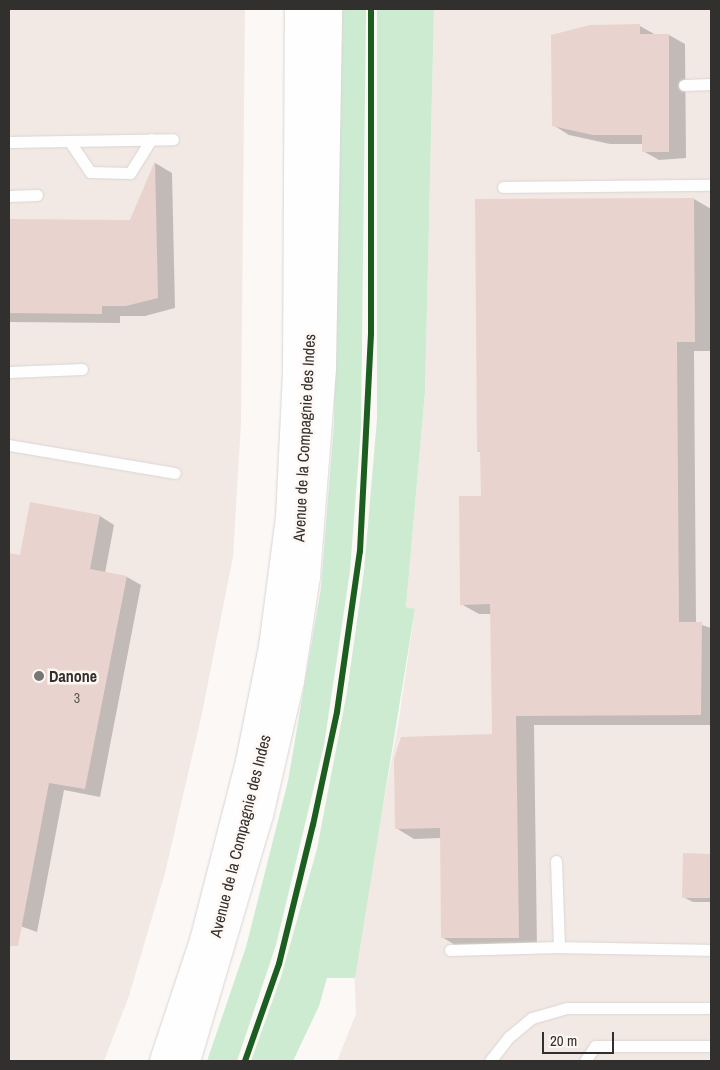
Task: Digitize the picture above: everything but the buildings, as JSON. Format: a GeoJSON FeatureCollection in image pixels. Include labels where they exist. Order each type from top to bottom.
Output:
{"type":"FeatureCollection","features":[{"type":"Feature","properties":{"kind":"main road","name":"Avenue de la Compagnie des Indes"},"geometry":{"type":"LineString","coordinates":[[164,1061],[204,941],[250,762],[274,638],[290,516],[298,372],[299,9]]}},
{"type":"Feature","properties":{"kind":"main road","name":"Avenue de la Compagnie des Indes"},"geometry":{"type":"LineString","coordinates":[[186,1061],[259,815],[290,680],[306,577],[322,367],[328,9]]}},
{"type":"Feature","properties":{"kind":"lane"},"geometry":{"type":"LineString","coordinates":[[312,143],[313,9]]}},
{"type":"Feature","properties":{"kind":"lane"},"geometry":{"type":"LineString","coordinates":[[684,85],[711,84]]}},
{"type":"Feature","properties":{"kind":"lane"},"geometry":{"type":"LineString","coordinates":[[70,142],[90,172],[130,173],[150,139]]}},
{"type":"Feature","properties":{"kind":"lane"},"geometry":{"type":"LineString","coordinates":[[9,142],[173,139]]}},
{"type":"Feature","properties":{"kind":"lane"},"geometry":{"type":"LineString","coordinates":[[503,186],[711,185]]}},
{"type":"Feature","properties":{"kind":"lane"},"geometry":{"type":"LineString","coordinates":[[9,196],[37,195]]}},
{"type":"Feature","properties":{"kind":"lane","name":"Avenue de la Compagnie des Indes"},"geometry":{"type":"LineString","coordinates":[[175,1061],[243,835],[288,628],[304,504],[312,230]]}},
{"type":"Feature","properties":{"kind":"lane"},"geometry":{"type":"LineString","coordinates":[[9,372],[82,369]]}},
{"type":"Feature","properties":{"kind":"lane"},"geometry":{"type":"LineString","coordinates":[[9,445],[175,473]]}},
{"type":"Feature","properties":{"kind":"lane"},"geometry":{"type":"LineString","coordinates":[[556,861],[559,946]]}},
{"type":"Feature","properties":{"kind":"lane"},"geometry":{"type":"LineString","coordinates":[[450,950],[559,946],[711,950]]}},
{"type":"Feature","properties":{"kind":"lane"},"geometry":{"type":"LineString","coordinates":[[490,1061],[509,1036],[532,1018],[567,1008],[711,1008]]}},
{"type":"Feature","properties":{"kind":"lane"},"geometry":{"type":"LineString","coordinates":[[585,1061],[595,1046],[711,1046]]}},
{"type":"Feature","properties":{"kind":"shaded area"},"geometry":{"type":"Polygon","coordinates":[[[9,9],[245,9],[241,423],[233,557],[201,718],[165,873],[129,996],[104,1061],[9,1061],[9,9]]]}},
{"type":"Feature","properties":{"kind":"shaded area"},"geometry":{"type":"Polygon","coordinates":[[[434,9],[711,9],[711,1061],[337,1061],[356,1014],[354,966],[399,719],[415,610],[406,607],[425,392],[434,9]]]}},
{"type":"Feature","properties":{"kind":"green space"},"geometry":{"type":"Polygon","coordinates":[[[341,9],[366,9],[361,427],[350,571],[324,745],[276,945],[237,1061],[207,1061],[246,947],[288,781],[321,588],[334,423],[341,9]]]}},
{"type":"Feature","properties":{"kind":"green space"},"geometry":{"type":"Polygon","coordinates":[[[377,9],[434,9],[425,392],[406,607],[415,609],[355,978],[327,978],[319,1006],[293,1061],[251,1061],[281,977],[317,849],[347,692],[364,571],[377,419],[377,9]]]}},
{"type":"Feature","properties":{"kind":"cycle path"},"geometry":{"type":"LineString","coordinates":[[245,1061],[279,964],[313,825],[337,712],[360,551],[371,333],[371,9]]}},
{"type":"Feature","properties":{"kind":"place","name":"Danone"},"geometry":{"type":"Point","coordinates":[39,676]}}]}
